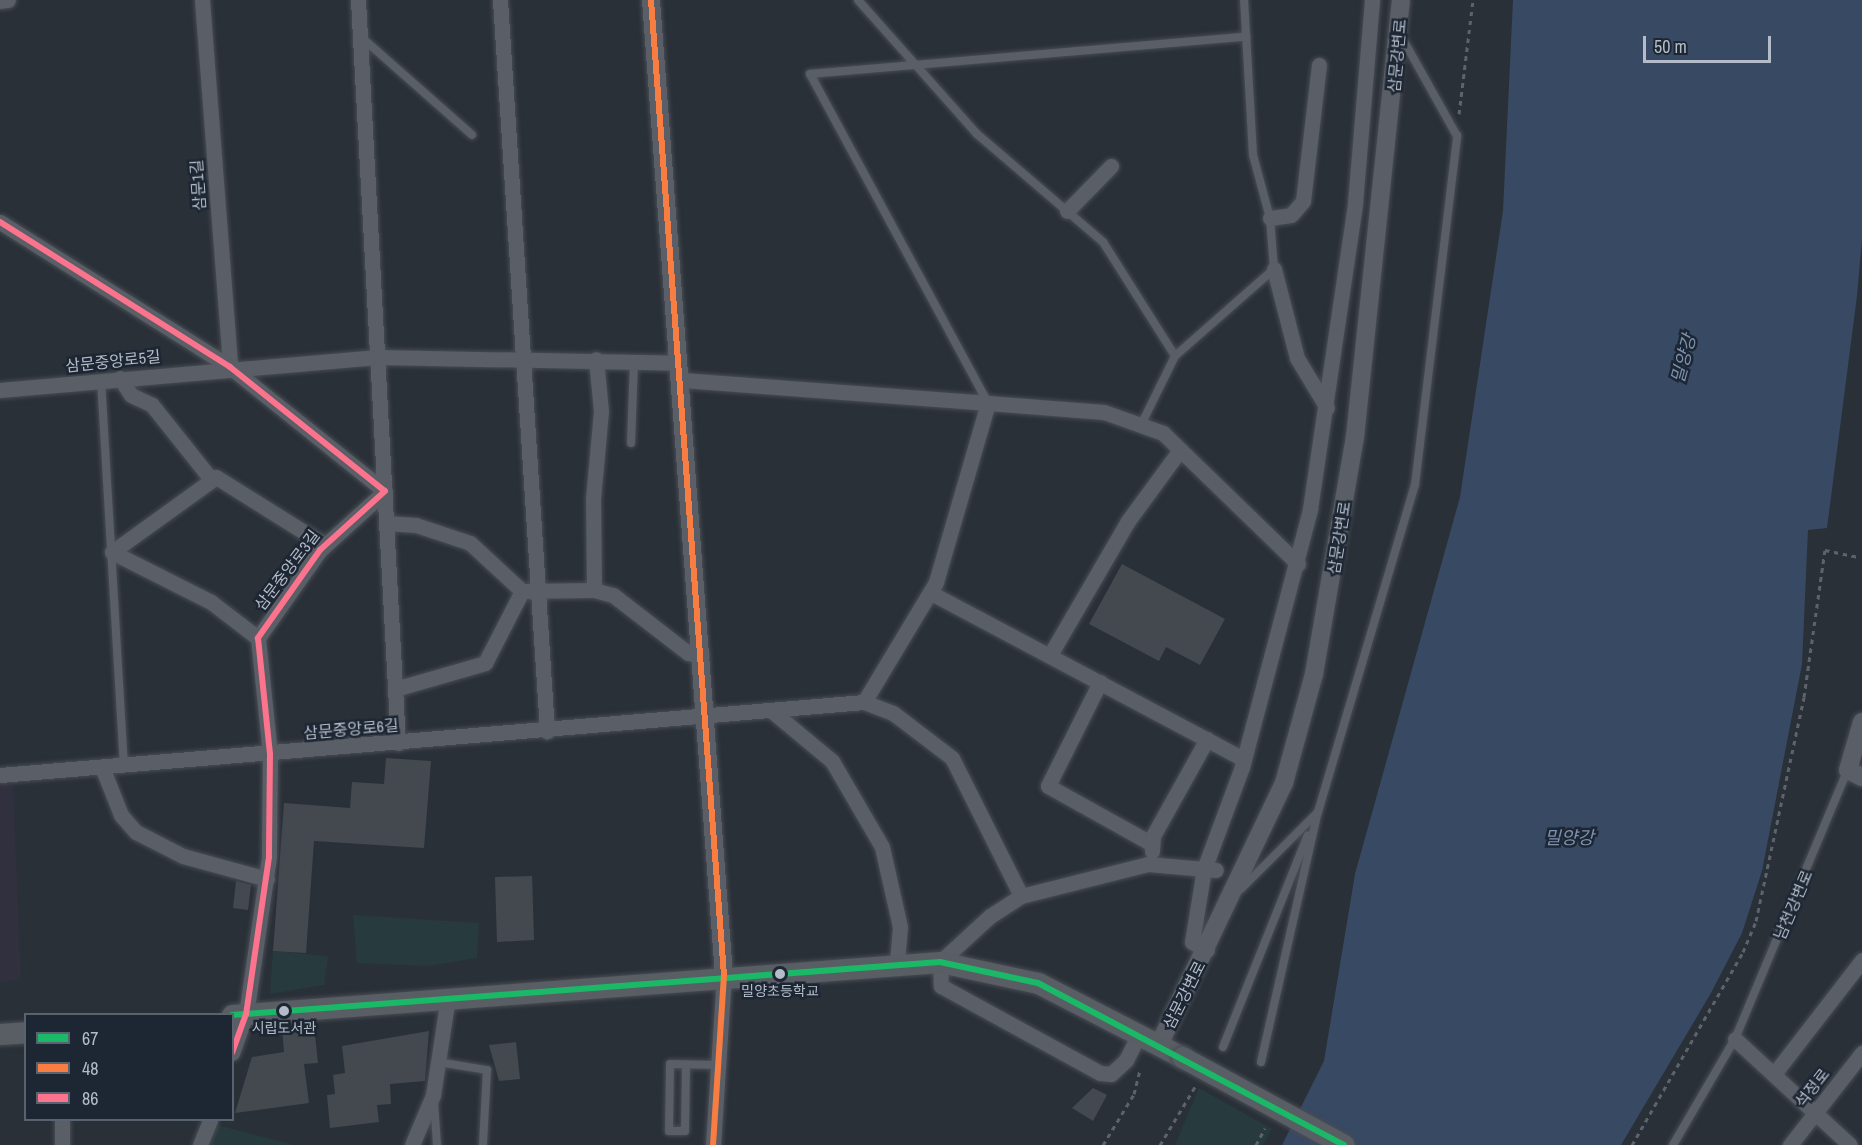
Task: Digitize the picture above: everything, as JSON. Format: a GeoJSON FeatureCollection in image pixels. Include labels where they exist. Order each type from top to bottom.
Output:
{"type":"FeatureCollection","features":[{"type":"Feature","properties":{"kind":"main road"},"geometry":{"type":"LineString","coordinates":[[239,1014],[724,975],[940,962],[985,967],[1038,983],[1148,1039],[1344,1145]]}},
{"type":"Feature","properties":{"kind":"main road"},"geometry":{"type":"LineString","coordinates":[[0,1034],[24,1032]]}},
{"type":"Feature","properties":{"kind":"street"},"geometry":{"type":"LineString","coordinates":[[0,1],[8,0]]}},
{"type":"Feature","properties":{"kind":"street","name":"삼문1길"},"geometry":{"type":"LineString","coordinates":[[202,0],[230,367]]}},
{"type":"Feature","properties":{"kind":"street"},"geometry":{"type":"LineString","coordinates":[[358,0],[398,743]]}},
{"type":"Feature","properties":{"kind":"street"},"geometry":{"type":"LineString","coordinates":[[500,0],[526,358],[547,731]]}},
{"type":"Feature","properties":{"kind":"street"},"geometry":{"type":"LineString","coordinates":[[651,0],[702,657],[724,975],[713,1145]]}},
{"type":"Feature","properties":{"kind":"street"},"geometry":{"type":"LineString","coordinates":[[1207,950],[1192,942],[1210,870],[1244,759],[1298,564],[1328,408],[1357,182],[1372,0]]}},
{"type":"Feature","properties":{"kind":"street","name":"삼문강변로"},"geometry":{"type":"LineString","coordinates":[[1148,1039],[1207,950],[1234,896],[1284,783],[1336,563],[1400,34],[1401,0]]}},
{"type":"Feature","properties":{"kind":"street"},"geometry":{"type":"LineString","coordinates":[[1270,218],[1292,215],[1303,201],[1319,65]]}},
{"type":"Feature","properties":{"kind":"street"},"geometry":{"type":"LineString","coordinates":[[1067,211],[1111,166]]}},
{"type":"Feature","properties":{"kind":"street"},"geometry":{"type":"LineString","coordinates":[[0,222],[230,367],[385,491]]}},
{"type":"Feature","properties":{"kind":"street"},"geometry":{"type":"LineString","coordinates":[[1274,269],[1297,358],[1328,408]]}},
{"type":"Feature","properties":{"kind":"street","name":"삼문중앙로5길"},"geometry":{"type":"LineString","coordinates":[[0,390],[230,367],[378,357],[596,359],[634,360],[680,371],[988,403],[1104,412],[1163,433],[1298,564]]}},
{"type":"Feature","properties":{"kind":"street"},"geometry":{"type":"LineString","coordinates":[[594,590],[593,499],[601,411],[596,359]]}},
{"type":"Feature","properties":{"kind":"street"},"geometry":{"type":"LineString","coordinates":[[120,378],[131,395],[152,405],[210,478],[326,545]]}},
{"type":"Feature","properties":{"kind":"street"},"geometry":{"type":"LineString","coordinates":[[988,403],[931,593],[864,702],[893,713],[952,759],[1021,896]]}},
{"type":"Feature","properties":{"kind":"street"},"geometry":{"type":"LineString","coordinates":[[1050,655],[1128,521],[1180,450]]}},
{"type":"Feature","properties":{"kind":"street"},"geometry":{"type":"LineString","coordinates":[[210,478],[112,552],[211,602],[258,638],[270,754],[267,879],[234,1042]]}},
{"type":"Feature","properties":{"kind":"street","name":"삼문중앙로3길"},"geometry":{"type":"LineString","coordinates":[[258,638],[326,545],[385,491]]}},
{"type":"Feature","properties":{"kind":"street"},"geometry":{"type":"LineString","coordinates":[[386,523],[416,525],[470,543],[522,591],[594,590],[642,612],[688,653],[702,657]]}},
{"type":"Feature","properties":{"kind":"street"},"geometry":{"type":"LineString","coordinates":[[395,689],[485,663],[522,591]]}},
{"type":"Feature","properties":{"kind":"street"},"geometry":{"type":"LineString","coordinates":[[931,593],[1244,759]]}},
{"type":"Feature","properties":{"kind":"street"},"geometry":{"type":"LineString","coordinates":[[1100,682],[1049,774],[1048,786],[1152,844]]}},
{"type":"Feature","properties":{"kind":"street","name":"삼문중앙로6길"},"geometry":{"type":"LineString","coordinates":[[0,776],[706,719],[864,702]]}},
{"type":"Feature","properties":{"kind":"street"},"geometry":{"type":"LineString","coordinates":[[773,711],[832,761],[882,847],[900,927],[897,965]]}},
{"type":"Feature","properties":{"kind":"street","name":"남천강변로"},"geometry":{"type":"LineString","coordinates":[[1855,773],[1862,722]]}},
{"type":"Feature","properties":{"kind":"street"},"geometry":{"type":"LineString","coordinates":[[1153,864],[1152,844],[1207,739]]}},
{"type":"Feature","properties":{"kind":"street"},"geometry":{"type":"LineString","coordinates":[[102,767],[121,815],[136,832],[183,856],[267,879]]}},
{"type":"Feature","properties":{"kind":"street"},"geometry":{"type":"LineString","coordinates":[[1148,1039],[1111,1074],[1100,1074],[941,986],[940,962],[990,916],[1021,896],[1153,864],[1210,870]]}},
{"type":"Feature","properties":{"kind":"street"},"geometry":{"type":"LineString","coordinates":[[1774,1074],[1862,960]]}},
{"type":"Feature","properties":{"kind":"street"},"geometry":{"type":"LineString","coordinates":[[412,1145],[433,1095],[448,997]]}},
{"type":"Feature","properties":{"kind":"street"},"geometry":{"type":"LineString","coordinates":[[1735,1039],[1850,1145]]}},
{"type":"Feature","properties":{"kind":"street","name":"석정로"},"geometry":{"type":"LineString","coordinates":[[1790,1145],[1862,1053]]}},
{"type":"Feature","properties":{"kind":"street"},"geometry":{"type":"LineString","coordinates":[[62,1121],[62,1145]]}},
{"type":"Feature","properties":{"kind":"street"},"geometry":{"type":"LineString","coordinates":[[200,1145],[209,1121]]}},
{"type":"Feature","properties":{"kind":"lane"},"geometry":{"type":"LineString","coordinates":[[858,0],[977,134],[1103,242],[1175,356]]}},
{"type":"Feature","properties":{"kind":"lane"},"geometry":{"type":"LineString","coordinates":[[1141,425],[1175,356],[1274,269],[1270,218],[1253,155],[1244,0]]}},
{"type":"Feature","properties":{"kind":"lane"},"geometry":{"type":"LineString","coordinates":[[1261,1062],[1318,812],[1415,485],[1457,136],[1400,34]]}},
{"type":"Feature","properties":{"kind":"lane"},"geometry":{"type":"LineString","coordinates":[[360,36],[472,135]]}},
{"type":"Feature","properties":{"kind":"lane"},"geometry":{"type":"LineString","coordinates":[[988,403],[810,74],[1246,37]]}},
{"type":"Feature","properties":{"kind":"lane"},"geometry":{"type":"LineString","coordinates":[[631,443],[634,360]]}},
{"type":"Feature","properties":{"kind":"lane"},"geometry":{"type":"LineString","coordinates":[[101,380],[124,765]]}},
{"type":"Feature","properties":{"kind":"lane","name":"남천강변로"},"geometry":{"type":"LineString","coordinates":[[1673,1145],[1735,1039],[1855,773]]}},
{"type":"Feature","properties":{"kind":"lane"},"geometry":{"type":"LineString","coordinates":[[1234,896],[1318,812]]}},
{"type":"Feature","properties":{"kind":"lane"},"geometry":{"type":"LineString","coordinates":[[1223,1047],[1318,812]]}},
{"type":"Feature","properties":{"kind":"lane"},"geometry":{"type":"LineString","coordinates":[[438,1062],[487,1070],[483,1145]]}},
{"type":"Feature","properties":{"kind":"lane"},"geometry":{"type":"LineString","coordinates":[[686,1066],[685,1131],[669,1131],[670,1064],[719,1065]]}},
{"type":"Feature","properties":{"kind":"lane"},"geometry":{"type":"LineString","coordinates":[[433,1095],[437,1145]]}},
{"type":"Feature","properties":{"kind":"path"},"geometry":{"type":"LineString","coordinates":[[1457,136],[1473,0]]}},
{"type":"Feature","properties":{"kind":"path"},"geometry":{"type":"LineString","coordinates":[[1632,1145],[1743,952],[1756,921],[1802,708],[1825,550],[1858,557]]}},
{"type":"Feature","properties":{"kind":"path"},"geometry":{"type":"LineString","coordinates":[[1103,1145],[1134,1094],[1148,1039]]}},
{"type":"Feature","properties":{"kind":"path"},"geometry":{"type":"LineString","coordinates":[[1160,1145],[1200,1079]]}},
{"type":"Feature","properties":{"kind":"path"},"geometry":{"type":"LineString","coordinates":[[1256,1145],[1266,1128]]}},
{"type":"Feature","properties":{"kind":"shaded area"},"geometry":{"type":"Polygon","coordinates":[[[13,785],[21,979],[0,982],[0,786],[13,785]]]}},
{"type":"Feature","properties":{"kind":"green space"},"geometry":{"type":"Polygon","coordinates":[[[353,915],[479,923],[477,958],[427,966],[357,963],[353,915]]]}},
{"type":"Feature","properties":{"kind":"green space"},"geometry":{"type":"Polygon","coordinates":[[[273,951],[328,956],[324,985],[270,994],[273,951]]]}},
{"type":"Feature","properties":{"kind":"green space"},"geometry":{"type":"Polygon","coordinates":[[[1199,1088],[1272,1129],[1263,1145],[1175,1145],[1199,1088]]]}},
{"type":"Feature","properties":{"kind":"green space"},"geometry":{"type":"Polygon","coordinates":[[[217,1125],[294,1145],[210,1145],[217,1125]]]}},
{"type":"Feature","properties":{"kind":"water","name":"밀양강"},"geometry":{"type":"Polygon","coordinates":[[[1513,0],[1862,0],[1862,239],[1857,296],[1827,528],[1808,530],[1802,664],[1762,871],[1742,933],[1711,993],[1621,1145],[1282,1145],[1324,1061],[1355,874],[1460,497],[1503,211],[1513,0]]]}},
{"type":"Feature","properties":{"kind":"building"},"geometry":{"type":"Polygon","coordinates":[[[1122,564],[1225,619],[1200,665],[1166,647],[1159,661],[1089,624],[1122,564]]]}},
{"type":"Feature","properties":{"kind":"building"},"geometry":{"type":"Polygon","coordinates":[[[386,758],[431,761],[424,848],[314,841],[306,953],[273,951],[284,803],[350,808],[352,782],[384,784],[386,758]]]}},
{"type":"Feature","properties":{"kind":"building"},"geometry":{"type":"Polygon","coordinates":[[[532,876],[534,940],[497,942],[495,877],[532,876]]]}},
{"type":"Feature","properties":{"kind":"building"},"geometry":{"type":"Polygon","coordinates":[[[236,881],[251,885],[248,910],[233,908],[236,881]]]}},
{"type":"Feature","properties":{"kind":"building"},"geometry":{"type":"Polygon","coordinates":[[[314,1026],[318,1063],[304,1064],[309,1103],[235,1113],[252,1057],[284,1052],[282,1029],[314,1026]]]}},
{"type":"Feature","properties":{"kind":"building"},"geometry":{"type":"Polygon","coordinates":[[[429,1031],[425,1081],[390,1084],[391,1104],[377,1105],[379,1122],[330,1128],[327,1095],[335,1094],[333,1075],[345,1073],[342,1046],[429,1031]]]}},
{"type":"Feature","properties":{"kind":"building"},"geometry":{"type":"Polygon","coordinates":[[[516,1042],[520,1079],[499,1081],[489,1045],[516,1042]]]}},
{"type":"Feature","properties":{"kind":"building"},"geometry":{"type":"Polygon","coordinates":[[[1093,1088],[1107,1095],[1093,1121],[1072,1108],[1093,1088]]]}},
{"type":"Feature","properties":{"kind":"transit line","name":"48"},"geometry":{"type":"LineString","coordinates":[[651,0],[724,975],[713,1145]]}},
{"type":"Feature","properties":{"kind":"transit line","name":"86"},"geometry":{"type":"LineString","coordinates":[[0,222],[230,367],[385,491],[320,550],[258,638],[270,754],[269,857],[246,1014],[234,1047]]}},
{"type":"Feature","properties":{"kind":"transit line","name":"67"},"geometry":{"type":"LineString","coordinates":[[234,1015],[940,962],[1038,983],[1344,1145]]}},
{"type":"Feature","properties":{"kind":"place","name":"밀양초등학교"},"geometry":{"type":"Point","coordinates":[780,974]}},
{"type":"Feature","properties":{"kind":"place","name":"시립도서관"},"geometry":{"type":"Point","coordinates":[284,1011]}}]}
